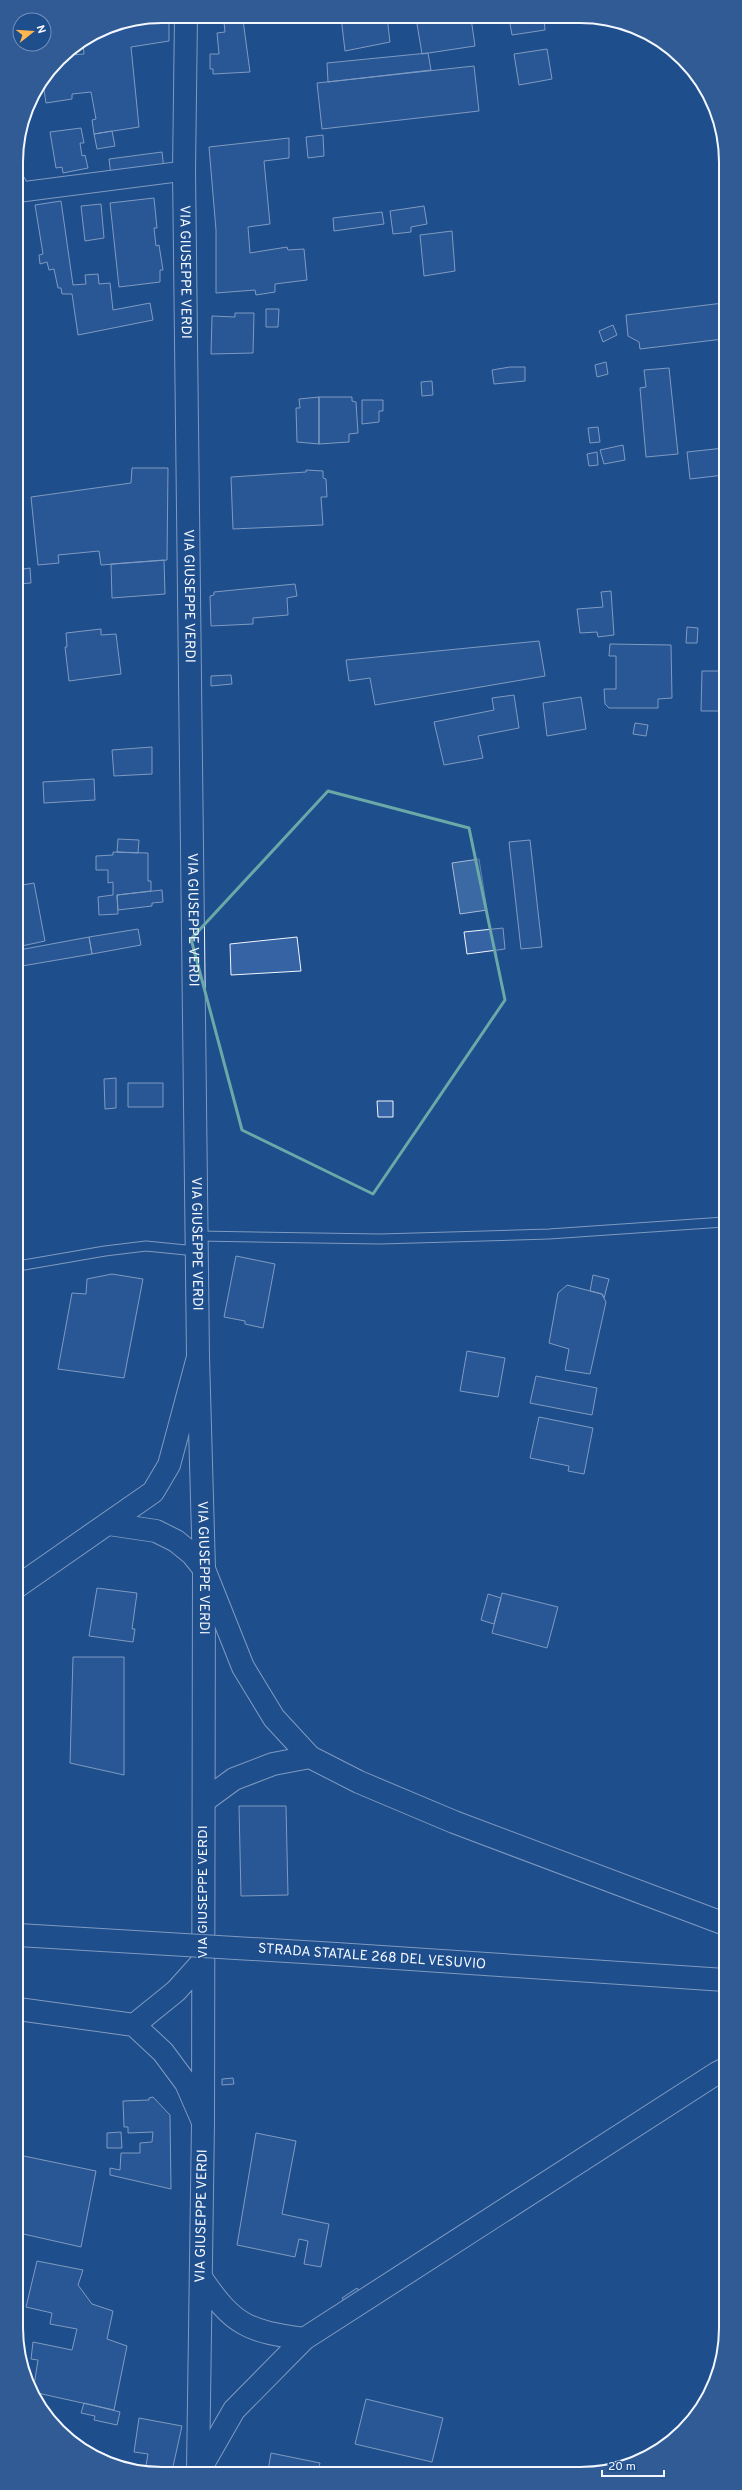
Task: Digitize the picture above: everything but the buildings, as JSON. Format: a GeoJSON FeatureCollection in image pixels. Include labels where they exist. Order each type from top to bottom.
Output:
{"type":"FeatureCollection","features":[{"type":"Feature","properties":{"kind":"main road","name":"VIA GIUSEPPE VERDI"},"geometry":{"type":"LineString","coordinates":[[186,23],[184,171],[198,1356],[204,1569],[202,2279],[198,2467]]}},
{"type":"Feature","properties":{"kind":"main road"},"geometry":{"type":"LineString","coordinates":[[23,1583],[153,1492],[169,1465],[198,1356]]}},
{"type":"Feature","properties":{"kind":"main road"},"geometry":{"type":"LineString","coordinates":[[109,1524],[156,1531],[176,1541],[204,1569],[242,1667],[274,1718],[310,1757],[359,1782],[454,1822],[719,1922]]}},
{"type":"Feature","properties":{"kind":"main road"},"geometry":{"type":"LineString","coordinates":[[204,1801],[234,1779],[273,1764],[310,1757]]}},
{"type":"Feature","properties":{"kind":"main road","name":"STRADA STATALE 268 DEL VESUVIO"},"geometry":{"type":"LineString","coordinates":[[23,1935],[336,1954],[719,1980]]}},
{"type":"Feature","properties":{"kind":"main road"},"geometry":{"type":"LineString","coordinates":[[134,2025],[176,1991],[203,1961]]}},
{"type":"Feature","properties":{"kind":"main road"},"geometry":{"type":"LineString","coordinates":[[23,2011],[134,2025],[164,2052],[181,2077],[203,2122]]}},
{"type":"Feature","properties":{"kind":"main road"},"geometry":{"type":"LineString","coordinates":[[200,2467],[234,2410],[304,2339],[719,2072]]}},
{"type":"Feature","properties":{"kind":"main road"},"geometry":{"type":"LineString","coordinates":[[202,2279],[220,2305],[238,2322],[267,2334],[304,2339]]}},
{"type":"Feature","properties":{"kind":"street"},"geometry":{"type":"LineString","coordinates":[[23,192],[184,171]]}},
{"type":"Feature","properties":{"kind":"lane"},"geometry":{"type":"LineString","coordinates":[[23,1265],[105,1251],[146,1246],[197,1243],[548,1234],[719,1222]]}},
{"type":"Feature","properties":{"kind":"highlighted area"},"geometry":{"type":"Polygon","coordinates":[[[328,791],[469,828],[505,1000],[373,1194],[242,1130],[191,939],[328,791]]]}},
{"type":"Feature","properties":{"kind":"water"},"geometry":{"type":"Polygon","coordinates":[[[479,859],[487,910],[460,914],[452,863],[479,859]]]}}]}
